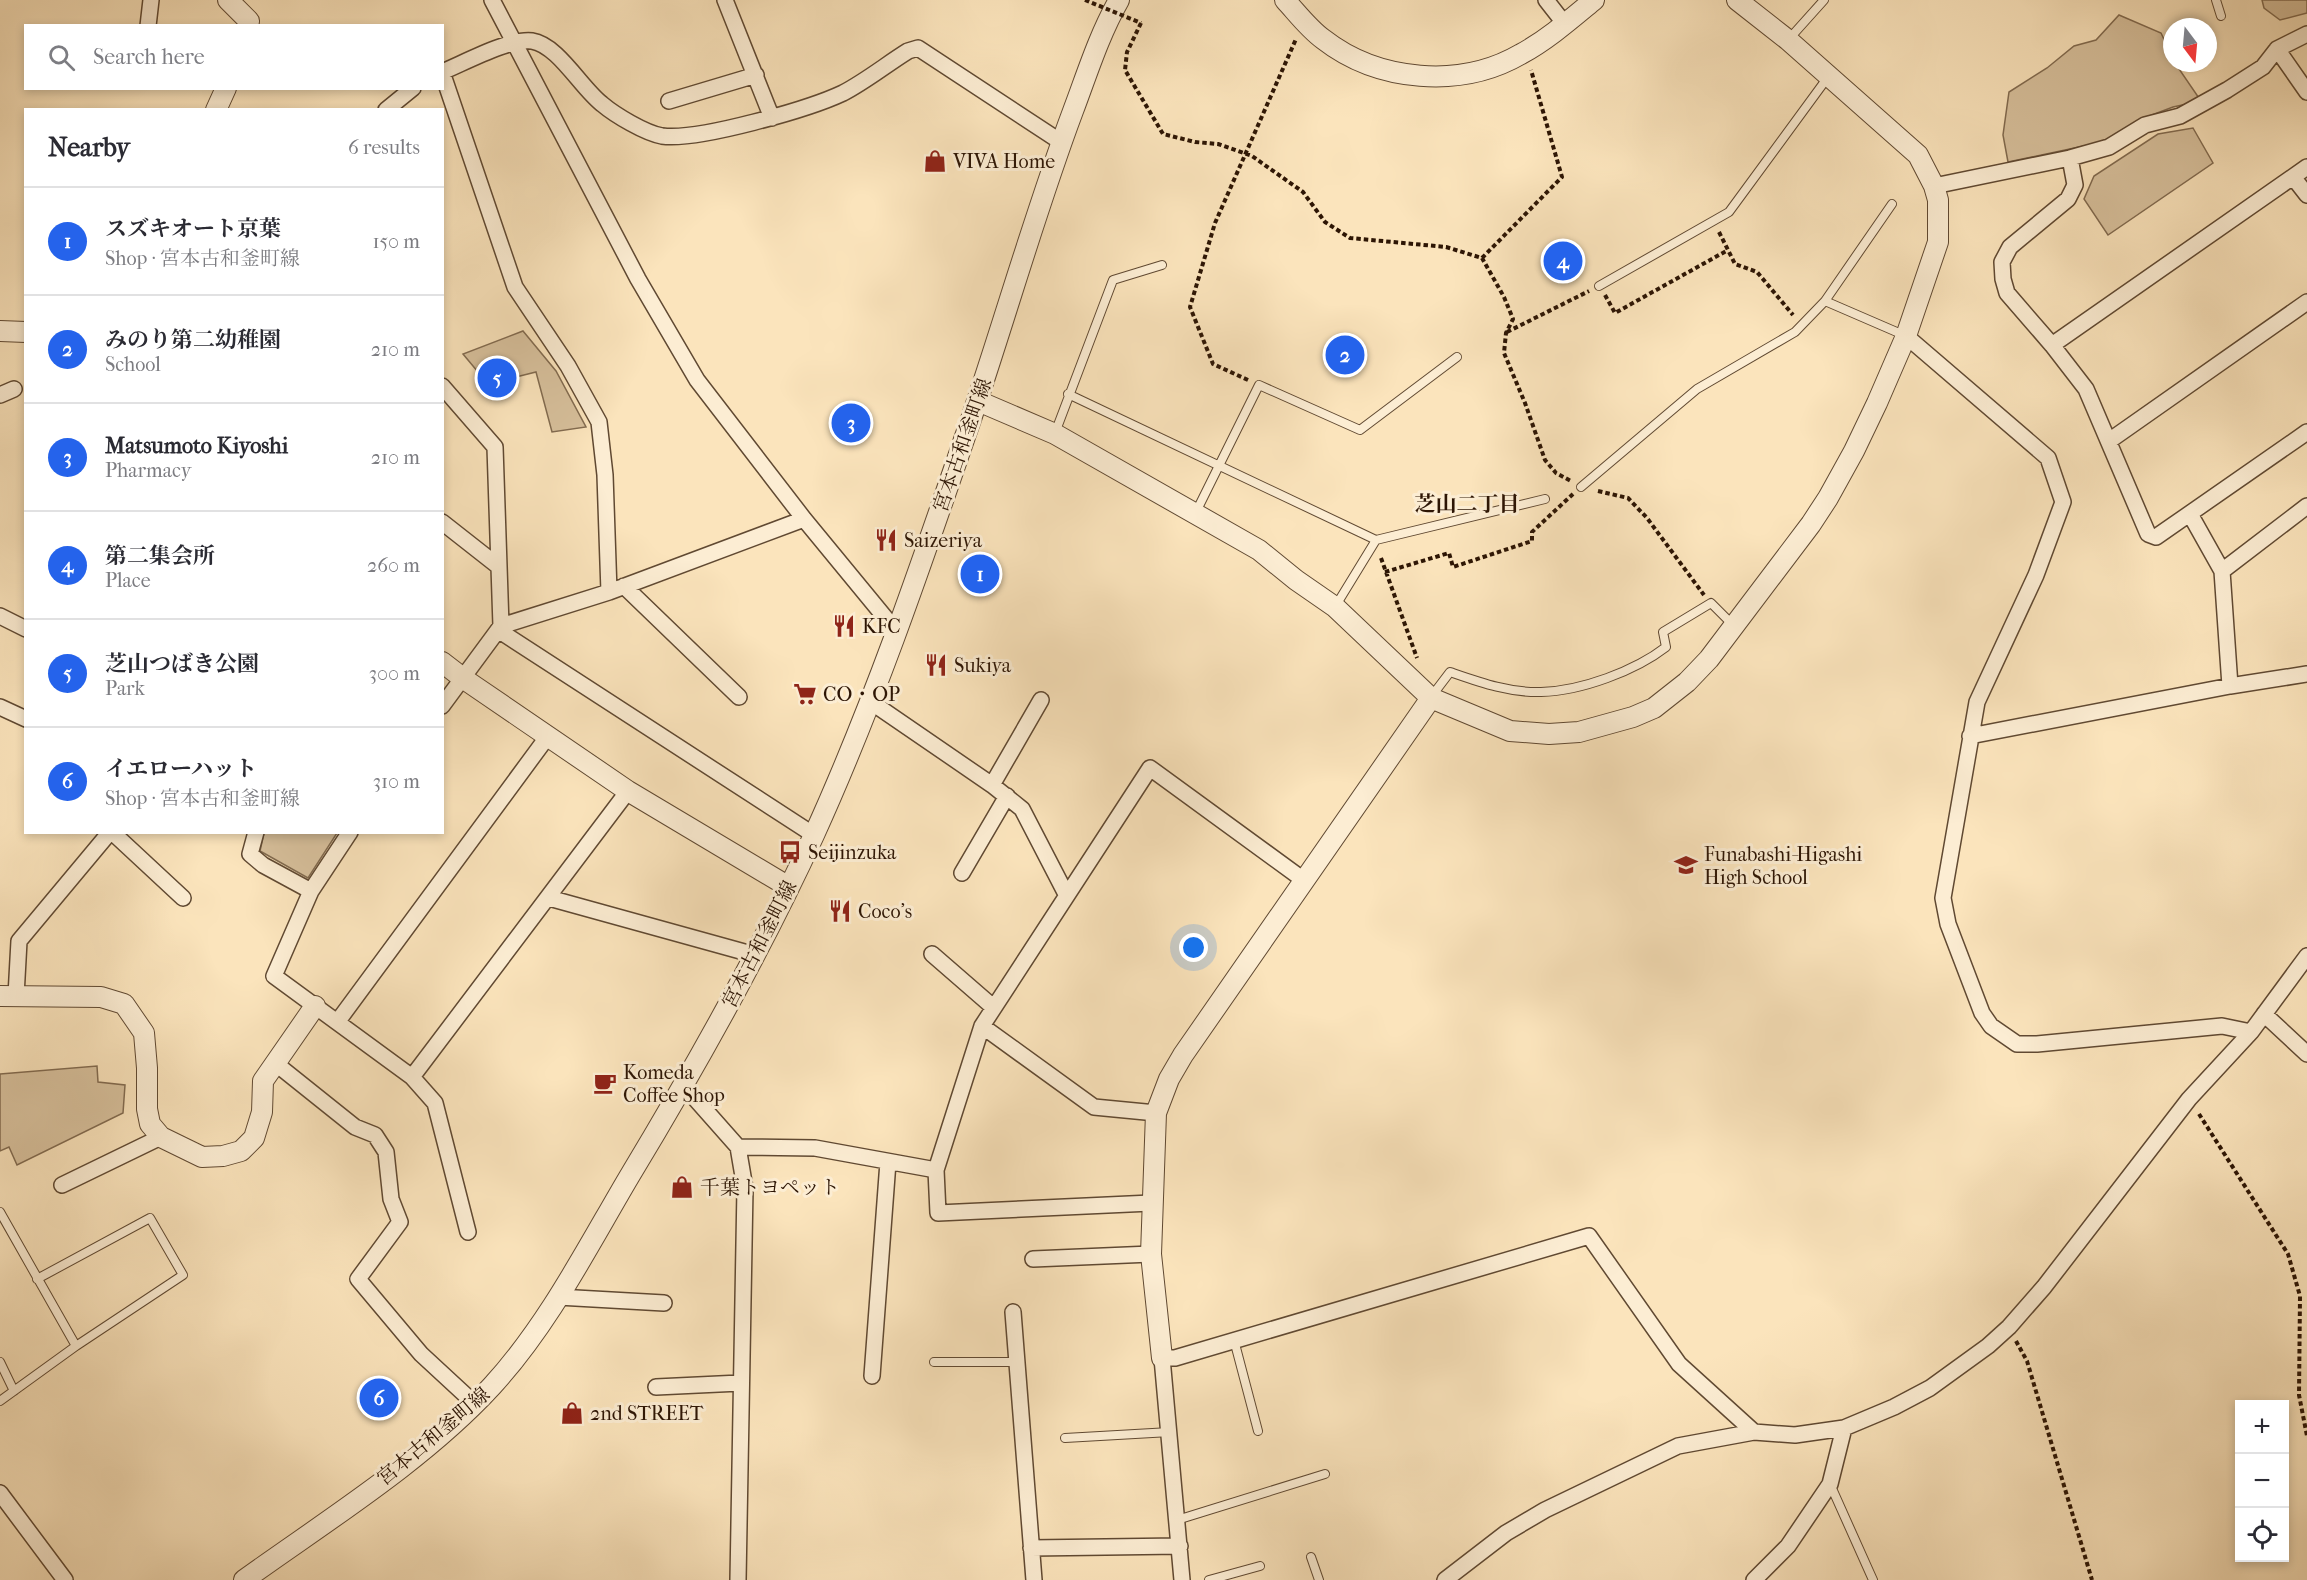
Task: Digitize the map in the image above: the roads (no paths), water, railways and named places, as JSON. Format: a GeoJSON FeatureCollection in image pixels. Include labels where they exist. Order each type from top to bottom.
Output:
{"type":"FeatureCollection","features":[{"type":"Feature","properties":{"kind":"street"},"geometry":{"type":"LineString","coordinates":[[148,24],[151,0]]}},
{"type":"Feature","properties":{"kind":"street"},"geometry":{"type":"LineString","coordinates":[[228,0],[249,21],[248,24]]}},
{"type":"Feature","properties":{"kind":"street"},"geometry":{"type":"LineString","coordinates":[[492,0],[639,279],[697,380],[804,519],[897,632]]}},
{"type":"Feature","properties":{"kind":"street"},"geometry":{"type":"LineString","coordinates":[[725,0],[772,118]]}},
{"type":"Feature","properties":{"kind":"street","name":"宮本古和釜町線"},"geometry":{"type":"LineString","coordinates":[[244,1580],[402,1466],[492,1386],[524,1347],[558,1297],[684,1086],[789,887],[871,702],[978,401],[1061,142],[1106,22],[1119,0]]}},
{"type":"Feature","properties":{"kind":"street"},"geometry":{"type":"LineString","coordinates":[[1285,0],[1322,39],[1340,51],[1376,67],[1416,76],[1453,75],[1491,68],[1521,54],[1594,0]]}},
{"type":"Feature","properties":{"kind":"street"},"geometry":{"type":"LineString","coordinates":[[1546,0],[1564,23]]}},
{"type":"Feature","properties":{"kind":"street"},"geometry":{"type":"LineString","coordinates":[[978,401],[1055,434],[1259,550],[1296,580],[1335,607],[1431,698],[1510,731],[1549,734],[1579,732],[1633,717],[1654,708],[1687,682],[1709,660],[1828,498],[1873,413],[1906,336],[1938,242],[1938,200],[1934,186],[1918,155],[1788,40],[1737,0]]}},
{"type":"Feature","properties":{"kind":"street"},"geometry":{"type":"LineString","coordinates":[[1934,186],[2070,158],[2109,147],[2145,125],[2180,116],[2227,90],[2263,67],[2277,49],[2307,33]]}},
{"type":"Feature","properties":{"kind":"street"},"geometry":{"type":"LineString","coordinates":[[444,71],[514,42],[533,41],[551,48],[583,88],[603,105],[650,133],[663,136],[686,136],[772,118],[843,93],[908,51],[918,48],[1061,142]]}},
{"type":"Feature","properties":{"kind":"street"},"geometry":{"type":"LineString","coordinates":[[2277,49],[2307,92]]}},
{"type":"Feature","properties":{"kind":"street"},"geometry":{"type":"LineString","coordinates":[[669,101],[756,75]]}},
{"type":"Feature","properties":{"kind":"street"},"geometry":{"type":"LineString","coordinates":[[444,78],[515,286],[568,366],[599,422],[617,589],[739,697]]}},
{"type":"Feature","properties":{"kind":"street"},"geometry":{"type":"LineString","coordinates":[[217,108],[225,90]]}},
{"type":"Feature","properties":{"kind":"street"},"geometry":{"type":"LineString","coordinates":[[388,108],[411,90]]}},
{"type":"Feature","properties":{"kind":"street"},"geometry":{"type":"LineString","coordinates":[[2070,158],[2075,185],[2068,199],[2010,247],[2002,262],[2003,279],[2007,293],[2086,389],[2148,534],[2156,537],[2307,432]]}},
{"type":"Feature","properties":{"kind":"street"},"geometry":{"type":"LineString","coordinates":[[2052,345],[2307,167]]}},
{"type":"Feature","properties":{"kind":"street"},"geometry":{"type":"LineString","coordinates":[[2293,177],[2307,195]]}},
{"type":"Feature","properties":{"kind":"street"},"geometry":{"type":"LineString","coordinates":[[2109,441],[2307,302]]}},
{"type":"Feature","properties":{"kind":"street"},"geometry":{"type":"LineString","coordinates":[[0,331],[24,332]]}},
{"type":"Feature","properties":{"kind":"street"},"geometry":{"type":"LineString","coordinates":[[1906,336],[2048,458],[2063,502],[2036,574],[1977,702],[1943,898],[1948,924],[1982,1012],[1991,1026],[2017,1044],[2223,1026],[2251,1032]]}},
{"type":"Feature","properties":{"kind":"street"},"geometry":{"type":"LineString","coordinates":[[444,388],[495,447],[500,628]]}},
{"type":"Feature","properties":{"kind":"street"},"geometry":{"type":"LineString","coordinates":[[2222,571],[2307,506]]}},
{"type":"Feature","properties":{"kind":"street"},"geometry":{"type":"LineString","coordinates":[[2190,514],[2222,571],[2230,686]]}},
{"type":"Feature","properties":{"kind":"street"},"geometry":{"type":"LineString","coordinates":[[444,704],[500,628],[617,589],[804,519]]}},
{"type":"Feature","properties":{"kind":"street"},"geometry":{"type":"LineString","coordinates":[[444,524],[498,566]]}},
{"type":"Feature","properties":{"kind":"street"},"geometry":{"type":"LineString","coordinates":[[0,616],[24,628]]}},
{"type":"Feature","properties":{"kind":"street"},"geometry":{"type":"LineString","coordinates":[[500,628],[814,835]]}},
{"type":"Feature","properties":{"kind":"street"},"geometry":{"type":"LineString","coordinates":[[444,664],[628,791],[789,887]]}},
{"type":"Feature","properties":{"kind":"street"},"geometry":{"type":"LineString","coordinates":[[1970,736],[2230,686],[2307,674]]}},
{"type":"Feature","properties":{"kind":"street"},"geometry":{"type":"LineString","coordinates":[[1182,1580],[1170,1432],[1151,1254],[1151,1203],[1156,1113],[1169,1079],[1184,1055],[1431,698]]}},
{"type":"Feature","properties":{"kind":"street"},"geometry":{"type":"LineString","coordinates":[[992,785],[1041,700]]}},
{"type":"Feature","properties":{"kind":"street"},"geometry":{"type":"LineString","coordinates":[[871,702],[992,785],[1022,809],[1066,894]]}},
{"type":"Feature","properties":{"kind":"street"},"geometry":{"type":"LineString","coordinates":[[0,707],[24,718]]}},
{"type":"Feature","properties":{"kind":"street"},"geometry":{"type":"LineString","coordinates":[[338,1022],[548,736]]}},
{"type":"Feature","properties":{"kind":"street"},"geometry":{"type":"LineString","coordinates":[[1151,1203],[938,1213],[936,1170],[982,1026],[1150,768],[1305,881]]}},
{"type":"Feature","properties":{"kind":"street"},"geometry":{"type":"LineString","coordinates":[[412,1077],[628,791]]}},
{"type":"Feature","properties":{"kind":"street"},"geometry":{"type":"LineString","coordinates":[[962,873],[1007,796]]}},
{"type":"Feature","properties":{"kind":"street"},"geometry":{"type":"LineString","coordinates":[[109,834],[19,940],[8,996],[101,997],[124,1004],[144,1033],[147,1109],[150,1124],[161,1137],[202,1157],[223,1156],[242,1150],[254,1138],[262,1112],[263,1081],[315,1006]]}},
{"type":"Feature","properties":{"kind":"street"},"geometry":{"type":"LineString","coordinates":[[113,834],[183,898]]}},
{"type":"Feature","properties":{"kind":"street"},"geometry":{"type":"LineString","coordinates":[[255,834],[250,854],[263,865],[311,891]]}},
{"type":"Feature","properties":{"kind":"street"},"geometry":{"type":"LineString","coordinates":[[349,834],[311,891],[273,976],[412,1077],[435,1103],[468,1232]]}},
{"type":"Feature","properties":{"kind":"street"},"geometry":{"type":"LineString","coordinates":[[549,898],[755,955]]}},
{"type":"Feature","properties":{"kind":"street"},"geometry":{"type":"LineString","coordinates":[[932,954],[993,1007]]}},
{"type":"Feature","properties":{"kind":"street"},"geometry":{"type":"LineString","coordinates":[[1448,1579],[1506,1533],[1526,1521],[1617,1474],[1678,1446],[1754,1432],[1795,1435],[1844,1428],[1894,1407],[1930,1388],[1988,1346],[2009,1327],[2044,1287],[2189,1099],[2251,1032],[2307,956]]}},
{"type":"Feature","properties":{"kind":"street"},"geometry":{"type":"LineString","coordinates":[[2264,1014],[2307,1054]]}},
{"type":"Feature","properties":{"kind":"street"},"geometry":{"type":"LineString","coordinates":[[982,1026],[1094,1107],[1156,1113]]}},
{"type":"Feature","properties":{"kind":"street"},"geometry":{"type":"LineString","coordinates":[[275,1063],[356,1127],[375,1135],[386,1152],[391,1199],[400,1222],[358,1279],[421,1354],[474,1403]]}},
{"type":"Feature","properties":{"kind":"street"},"geometry":{"type":"LineString","coordinates":[[684,1086],[738,1147],[745,1188],[738,1580]]}},
{"type":"Feature","properties":{"kind":"street"},"geometry":{"type":"LineString","coordinates":[[62,1185],[161,1137]]}},
{"type":"Feature","properties":{"kind":"street"},"geometry":{"type":"LineString","coordinates":[[738,1147],[815,1148],[936,1170]]}},
{"type":"Feature","properties":{"kind":"street"},"geometry":{"type":"LineString","coordinates":[[872,1376],[888,1162]]}},
{"type":"Feature","properties":{"kind":"street"},"geometry":{"type":"LineString","coordinates":[[1162,1358],[1175,1358],[1590,1236],[1679,1364],[1754,1432]]}},
{"type":"Feature","properties":{"kind":"street"},"geometry":{"type":"LineString","coordinates":[[1033,1259],[1151,1254]]}},
{"type":"Feature","properties":{"kind":"street"},"geometry":{"type":"LineString","coordinates":[[558,1297],[664,1304]]}},
{"type":"Feature","properties":{"kind":"street"},"geometry":{"type":"LineString","coordinates":[[1013,1312],[1034,1580]]}},
{"type":"Feature","properties":{"kind":"street"},"geometry":{"type":"LineString","coordinates":[[656,1387],[740,1383]]}},
{"type":"Feature","properties":{"kind":"street"},"geometry":{"type":"LineString","coordinates":[[1754,1580],[1788,1546],[1830,1484],[1844,1428]]}},
{"type":"Feature","properties":{"kind":"street"},"geometry":{"type":"LineString","coordinates":[[0,1493],[65,1580]]}},
{"type":"Feature","properties":{"kind":"street"},"geometry":{"type":"LineString","coordinates":[[1031,1548],[1180,1546]]}},
{"type":"Feature","properties":{"kind":"lane"},"geometry":{"type":"LineString","coordinates":[[1788,40],[1824,0]]}},
{"type":"Feature","properties":{"kind":"lane"},"geometry":{"type":"LineString","coordinates":[[2216,0],[2221,16]]}},
{"type":"Feature","properties":{"kind":"lane"},"geometry":{"type":"LineString","coordinates":[[1599,286],[1729,212],[1829,76]]}},
{"type":"Feature","properties":{"kind":"lane"},"geometry":{"type":"LineString","coordinates":[[1581,486],[1697,389],[1795,332],[1825,301],[1892,204]]}},
{"type":"Feature","properties":{"kind":"lane"},"geometry":{"type":"LineString","coordinates":[[1055,434],[1068,394],[1113,280],[1162,265]]}},
{"type":"Feature","properties":{"kind":"lane"},"geometry":{"type":"LineString","coordinates":[[1825,301],[1906,336]]}},
{"type":"Feature","properties":{"kind":"lane"},"geometry":{"type":"LineString","coordinates":[[1195,513],[1259,385],[1360,430],[1457,357]]}},
{"type":"Feature","properties":{"kind":"lane"},"geometry":{"type":"LineString","coordinates":[[1068,394],[1376,540],[1545,499]]}},
{"type":"Feature","properties":{"kind":"lane"},"geometry":{"type":"LineString","coordinates":[[1335,607],[1376,540]]}},
{"type":"Feature","properties":{"kind":"lane"},"geometry":{"type":"LineString","coordinates":[[1431,698],[1450,672],[1486,685],[1541,692],[1601,680],[1648,661],[1666,647],[1663,632],[1711,603],[1733,626]]}},
{"type":"Feature","properties":{"kind":"lane"},"geometry":{"type":"LineString","coordinates":[[0,1212],[76,1346]]}},
{"type":"Feature","properties":{"kind":"lane"},"geometry":{"type":"LineString","coordinates":[[0,1401],[76,1346],[183,1275],[150,1218],[37,1279]]}},
{"type":"Feature","properties":{"kind":"lane"},"geometry":{"type":"LineString","coordinates":[[1234,1340],[1258,1431]]}},
{"type":"Feature","properties":{"kind":"lane"},"geometry":{"type":"LineString","coordinates":[[0,1362],[14,1391]]}},
{"type":"Feature","properties":{"kind":"lane"},"geometry":{"type":"LineString","coordinates":[[934,1362],[1017,1362]]}},
{"type":"Feature","properties":{"kind":"lane"},"geometry":{"type":"LineString","coordinates":[[1065,1438],[1170,1432]]}},
{"type":"Feature","properties":{"kind":"lane"},"geometry":{"type":"LineString","coordinates":[[1177,1520],[1325,1474]]}},
{"type":"Feature","properties":{"kind":"lane"},"geometry":{"type":"LineString","coordinates":[[1830,1484],[1873,1580]]}},
{"type":"Feature","properties":{"kind":"lane"},"geometry":{"type":"LineString","coordinates":[[1311,1557],[1319,1580]]}},
{"type":"Feature","properties":{"kind":"lane"},"geometry":{"type":"LineString","coordinates":[[1209,1580],[1260,1566]]}},
{"type":"Feature","properties":{"kind":"place","name":"VIVA Home"},"geometry":{"type":"Point","coordinates":[935,161]}},
{"type":"Feature","properties":{"kind":"place","name":"第二集会所"},"geometry":{"type":"Point","coordinates":[1563,261]}},
{"type":"Feature","properties":{"kind":"place","name":"みのり第二幼稚園"},"geometry":{"type":"Point","coordinates":[1345,355]}},
{"type":"Feature","properties":{"kind":"place","name":"芝山つばき公園"},"geometry":{"type":"Point","coordinates":[497,378]}},
{"type":"Feature","properties":{"kind":"place","name":"Matsumoto Kiyoshi"},"geometry":{"type":"Point","coordinates":[851,423]}},
{"type":"Feature","properties":{"kind":"place","name":"Saizeriya"},"geometry":{"type":"Point","coordinates":[886,540]}},
{"type":"Feature","properties":{"kind":"place","name":"スズキオート京葉"},"geometry":{"type":"Point","coordinates":[980,574]}},
{"type":"Feature","properties":{"kind":"place","name":"KFC"},"geometry":{"type":"Point","coordinates":[844,626]}},
{"type":"Feature","properties":{"kind":"place","name":"Sukiya"},"geometry":{"type":"Point","coordinates":[936,665]}},
{"type":"Feature","properties":{"kind":"place","name":"CO・OP"},"geometry":{"type":"Point","coordinates":[805,694]}},
{"type":"Feature","properties":{"kind":"place","name":"Seijinzuka"},"geometry":{"type":"Point","coordinates":[790,852]}},
{"type":"Feature","properties":{"kind":"place","name":"Funabashi-Higashi High School"},"geometry":{"type":"Point","coordinates":[1686,865]}},
{"type":"Feature","properties":{"kind":"place","name":"Coco's"},"geometry":{"type":"Point","coordinates":[840,911]}},
{"type":"Feature","properties":{"kind":"place","name":"Komeda Coffee Shop"},"geometry":{"type":"Point","coordinates":[605,1083]}},
{"type":"Feature","properties":{"kind":"place","name":"千葉トヨペット"},"geometry":{"type":"Point","coordinates":[682,1187]}},
{"type":"Feature","properties":{"kind":"place","name":"イエローハット"},"geometry":{"type":"Point","coordinates":[379,1398]}},
{"type":"Feature","properties":{"kind":"place","name":"2nd STREET"},"geometry":{"type":"Point","coordinates":[572,1413]}},
{"type":"Feature","properties":{"kind":"district","name":"芝山二丁目"},"geometry":{"type":"Point","coordinates":[1467,504]}}]}
